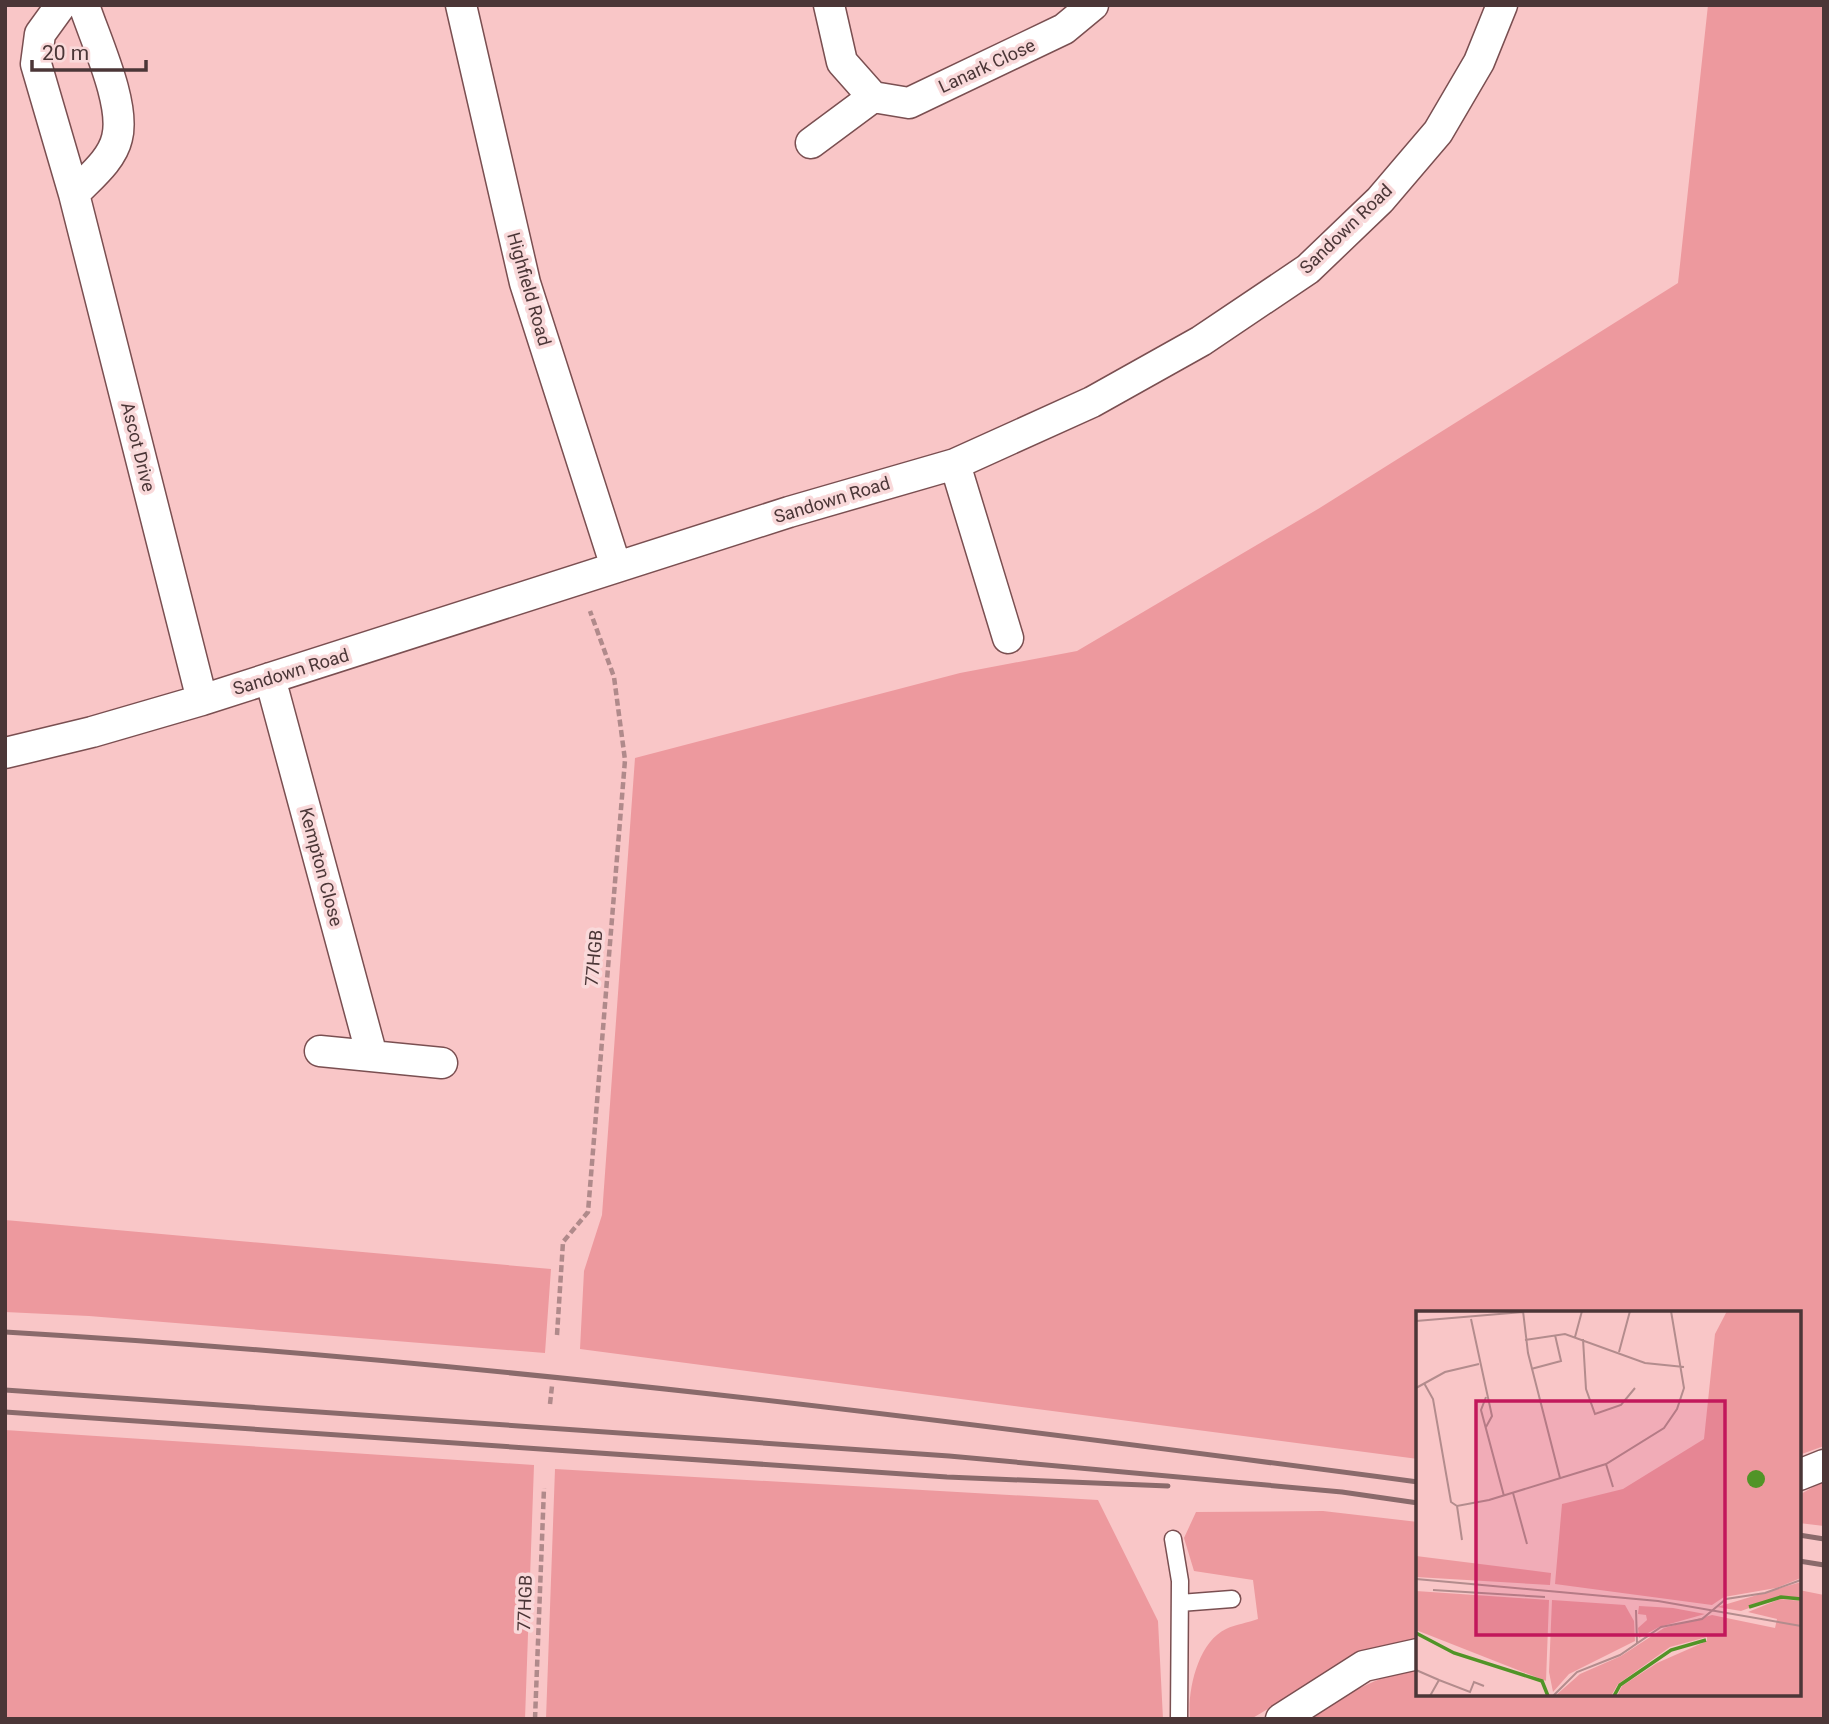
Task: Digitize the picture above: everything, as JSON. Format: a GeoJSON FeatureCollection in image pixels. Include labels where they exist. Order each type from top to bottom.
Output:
{"type":"FeatureCollection","features":[{"type":"Feature","properties":{"kind":"street","name":"Ascot Drive"},"geometry":{"type":"LineString","coordinates":[[61,5],[40,34],[36,64],[74,194],[202,700]]}},
{"type":"Feature","properties":{"kind":"street"},"geometry":{"type":"LineString","coordinates":[[74,194],[107,160],[117,138],[118,111],[84,5]]}},
{"type":"Feature","properties":{"kind":"street","name":"Highfield Road"},"geometry":{"type":"LineString","coordinates":[[461,5],[525,283],[616,567]]}},
{"type":"Feature","properties":{"kind":"street"},"geometry":{"type":"LineString","coordinates":[[811,143],[873,96],[842,62],[829,5]]}},
{"type":"Feature","properties":{"kind":"street","name":"Lanark Close"},"geometry":{"type":"LineString","coordinates":[[873,96],[909,103],[1064,29],[1093,5]]}},
{"type":"Feature","properties":{"kind":"street","name":"Sandown Road"},"geometry":{"type":"LineString","coordinates":[[5,752],[92,732],[202,700],[616,567],[956,464],[1093,402],[1201,341],[1308,269],[1380,200],[1438,132],[1479,62],[1502,5]]}},
{"type":"Feature","properties":{"kind":"street"},"geometry":{"type":"LineString","coordinates":[[956,464],[1008,638]]}},
{"type":"Feature","properties":{"kind":"street","name":"Kempton Close"},"geometry":{"type":"LineString","coordinates":[[270,678],[372,1056]]}},
{"type":"Feature","properties":{"kind":"street"},"geometry":{"type":"LineString","coordinates":[[320,1051],[442,1063]]}},
{"type":"Feature","properties":{"kind":"street"},"geometry":{"type":"LineString","coordinates":[[1801,1474],[1824,1465]]}},
{"type":"Feature","properties":{"kind":"street"},"geometry":{"type":"LineString","coordinates":[[1282,1719],[1364,1666],[1416,1654]]}},
{"type":"Feature","properties":{"kind":"lane"},"geometry":{"type":"LineString","coordinates":[[1173,1539],[1180,1581],[1179,1719]]}},
{"type":"Feature","properties":{"kind":"lane"},"geometry":{"type":"LineString","coordinates":[[1180,1603],[1232,1599]]}},
{"type":"Feature","properties":{"kind":"path","name":"77HGB"},"geometry":{"type":"LineString","coordinates":[[557,1335],[563,1242],[588,1212],[625,760],[614,677],[578,581]]}},
{"type":"Feature","properties":{"kind":"path"},"geometry":{"type":"LineString","coordinates":[[550,1404],[552,1386]]}},
{"type":"Feature","properties":{"kind":"path","name":"77HGB"},"geometry":{"type":"LineString","coordinates":[[535,1719],[544,1488]]}},
{"type":"Feature","properties":{"kind":"shaded area"},"geometry":{"type":"Polygon","coordinates":[[[1708,5],[1824,5],[1824,1446],[1801,1454],[1801,1311],[1416,1311],[1416,1459],[580,1349],[584,1271],[602,1215],[635,758],[960,673],[1077,651],[1318,509],[1678,283],[1708,5]]]}},
{"type":"Feature","properties":{"kind":"shaded area"},"geometry":{"type":"Polygon","coordinates":[[[5,1220],[551,1269],[545,1353],[89,1316],[5,1312],[5,1220]]]}},
{"type":"Feature","properties":{"kind":"shaded area"},"geometry":{"type":"Polygon","coordinates":[[[5,1430],[534,1465],[525,1719],[5,1719],[5,1430]]]}},
{"type":"Feature","properties":{"kind":"shaded area"},"geometry":{"type":"Polygon","coordinates":[[[555,1469],[1098,1500],[1158,1621],[1163,1719],[546,1719],[555,1469]]]}},
{"type":"Feature","properties":{"kind":"shaded area"},"geometry":{"type":"Polygon","coordinates":[[[1824,1481],[1824,1526],[1801,1523],[1801,1494],[1824,1481]]]}},
{"type":"Feature","properties":{"kind":"shaded area"},"geometry":{"type":"Polygon","coordinates":[[[1323,1511],[1416,1522],[1416,1639],[1342,1665],[1251,1719],[1190,1719],[1190,1695],[1196,1668],[1208,1645],[1216,1635],[1226,1629],[1258,1619],[1253,1580],[1194,1571],[1184,1538],[1196,1512],[1323,1511]]]}},
{"type":"Feature","properties":{"kind":"shaded area"},"geometry":{"type":"Polygon","coordinates":[[[1801,1590],[1824,1595],[1824,1719],[1312,1719],[1362,1687],[1416,1668],[1416,1696],[1801,1696],[1801,1590]]]}},
{"type":"Feature","properties":{"kind":"railway"},"geometry":{"type":"LineString","coordinates":[[5,1332],[182,1344],[536,1375],[1066,1436],[1416,1482]]}},
{"type":"Feature","properties":{"kind":"railway"},"geometry":{"type":"LineString","coordinates":[[5,1390],[949,1456],[1342,1492],[1416,1503]]}},
{"type":"Feature","properties":{"kind":"railway"},"geometry":{"type":"LineString","coordinates":[[5,1412],[947,1477],[1168,1486]]}},
{"type":"Feature","properties":{"kind":"railway"},"geometry":{"type":"LineString","coordinates":[[1801,1535],[1824,1539]]}},
{"type":"Feature","properties":{"kind":"railway"},"geometry":{"type":"LineString","coordinates":[[1801,1561],[1824,1565]]}}]}
